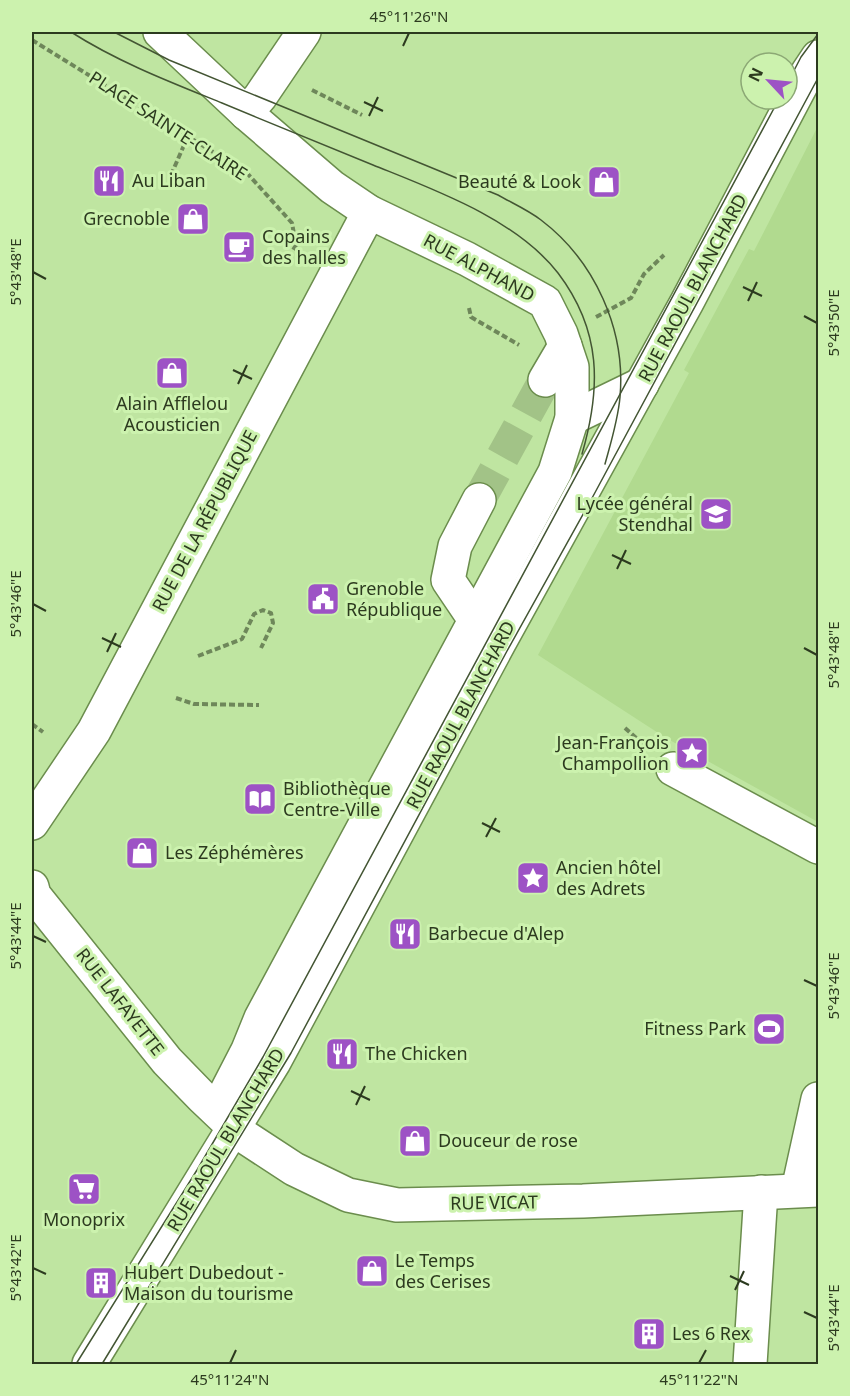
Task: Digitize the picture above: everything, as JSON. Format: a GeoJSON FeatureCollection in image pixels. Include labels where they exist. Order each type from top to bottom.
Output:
{"type":"FeatureCollection","features":[{"type":"Feature","properties":{"kind":"street"},"geometry":{"type":"LineString","coordinates":[[160,32],[246,113],[319,176],[369,212]]}},
{"type":"Feature","properties":{"kind":"street"},"geometry":{"type":"LineString","coordinates":[[246,113],[260,97],[304,32]]}},
{"type":"Feature","properties":{"kind":"street","name":"RUE RAOUL BLANCHARD"},"geometry":{"type":"LineString","coordinates":[[225,1118],[274,1062],[499,643],[642,384],[808,72],[819,57]]}},
{"type":"Feature","properties":{"kind":"street","name":"RUE ALPHAND"},"geometry":{"type":"LineString","coordinates":[[369,212],[467,259],[544,302],[565,346],[572,367],[572,418]]}},
{"type":"Feature","properties":{"kind":"street","name":"RUE DE LA RÉPUBLIQUE"},"geometry":{"type":"LineString","coordinates":[[32,824],[94,731],[369,212]]}},
{"type":"Feature","properties":{"kind":"street"},"geometry":{"type":"LineString","coordinates":[[545,380],[565,346]]}},
{"type":"Feature","properties":{"kind":"street"},"geometry":{"type":"LineString","coordinates":[[572,418],[642,384]]}},
{"type":"Feature","properties":{"kind":"street","name":"RUE RAOUL BLANCHARD"},"geometry":{"type":"LineString","coordinates":[[89,1365],[225,1118],[261,1018],[555,472],[572,418]]}},
{"type":"Feature","properties":{"kind":"street","name":"RUE RAOUL BLANCHARD"},"geometry":{"type":"LineString","coordinates":[[475,620],[448,580],[455,546],[479,500]]}},
{"type":"Feature","properties":{"kind":"street"},"geometry":{"type":"LineString","coordinates":[[673,770],[819,847]]}},
{"type":"Feature","properties":{"kind":"street","name":"RUE LAFAYETTE"},"geometry":{"type":"LineString","coordinates":[[32,887],[34,895],[166,1061],[225,1118]]}},
{"type":"Feature","properties":{"kind":"street"},"geometry":{"type":"LineString","coordinates":[[808,1190],[819,1099]]}},
{"type":"Feature","properties":{"kind":"street","name":"RUE VICAT"},"geometry":{"type":"LineString","coordinates":[[225,1118],[242,1135],[294,1169],[348,1195],[397,1205],[583,1201],[808,1190]]}},
{"type":"Feature","properties":{"kind":"street"},"geometry":{"type":"LineString","coordinates":[[750,1365],[761,1192]]}},
{"type":"Feature","properties":{"kind":"path","name":"PLACE SAINTE-CLAIRE"},"geometry":{"type":"LineString","coordinates":[[32,40],[247,173],[292,223],[296,245],[288,259]]}},
{"type":"Feature","properties":{"kind":"path"},"geometry":{"type":"LineString","coordinates":[[171,175],[188,136]]}},
{"type":"Feature","properties":{"kind":"path"},"geometry":{"type":"LineString","coordinates":[[644,274],[667,252]]}},
{"type":"Feature","properties":{"kind":"path"},"geometry":{"type":"LineString","coordinates":[[468,301],[471,317],[518,344]]}},
{"type":"Feature","properties":{"kind":"path"},"geometry":{"type":"LineString","coordinates":[[198,656],[242,639],[254,614],[263,610],[271,613],[273,623],[261,648]]}},
{"type":"Feature","properties":{"kind":"path"},"geometry":{"type":"LineString","coordinates":[[176,698],[194,704],[259,705]]}},
{"type":"Feature","properties":{"kind":"path"},"geometry":{"type":"LineString","coordinates":[[32,724],[42,730],[48,740]]}},
{"type":"Feature","properties":{"kind":"shaded area","name":"Lycée général Stendhal"},"geometry":{"type":"Polygon","coordinates":[[[818,126],[818,822],[666,738],[538,655],[689,373],[684,370],[749,249],[754,251],[818,126]]]}},
{"type":"Feature","properties":{"kind":"tunnel"},"geometry":{"type":"LineString","coordinates":[[479,500],[545,380]]}},
{"type":"Feature","properties":{"kind":"tram line"},"geometry":{"type":"LineString","coordinates":[[71,32],[107,53],[164,79],[448,196],[497,222],[541,254],[558,273],[572,295],[583,316],[590,338],[594,360],[594,383],[588,430],[582,454]]}},
{"type":"Feature","properties":{"kind":"tram line"},"geometry":{"type":"LineString","coordinates":[[114,32],[169,60],[498,195],[536,216],[560,237],[591,276],[612,322],[618,347],[621,372],[620,397],[605,464]]}},
{"type":"Feature","properties":{"kind":"tram line"},"geometry":{"type":"LineString","coordinates":[[799,61],[818,34]]}},
{"type":"Feature","properties":{"kind":"tram line"},"geometry":{"type":"LineString","coordinates":[[102,1364],[291,1053],[818,78]]}},
{"type":"Feature","properties":{"kind":"tram line"},"geometry":{"type":"LineString","coordinates":[[76,1364],[197,1170],[263,1057],[773,111]]}},
{"type":"Feature","properties":{"kind":"place","name":"Au Liban"},"geometry":{"type":"Point","coordinates":[109,181]}},
{"type":"Feature","properties":{"kind":"place","name":"Beauté & Look"},"geometry":{"type":"Point","coordinates":[604,182]}},
{"type":"Feature","properties":{"kind":"place","name":"Grecnoble"},"geometry":{"type":"Point","coordinates":[193,219]}},
{"type":"Feature","properties":{"kind":"place","name":"Copains des halles"},"geometry":{"type":"Point","coordinates":[239,247]}},
{"type":"Feature","properties":{"kind":"place","name":"Alain Afflelou Acousticien"},"geometry":{"type":"Point","coordinates":[172,373]}},
{"type":"Feature","properties":{"kind":"place","name":"Lycée général Stendhal"},"geometry":{"type":"Point","coordinates":[716,514]}},
{"type":"Feature","properties":{"kind":"place","name":"Grenoble République"},"geometry":{"type":"Point","coordinates":[323,599]}},
{"type":"Feature","properties":{"kind":"place","name":"Jean-François Champollion"},"geometry":{"type":"Point","coordinates":[692,753]}},
{"type":"Feature","properties":{"kind":"place","name":"Bibliothèque Centre-Ville"},"geometry":{"type":"Point","coordinates":[260,799]}},
{"type":"Feature","properties":{"kind":"place","name":"Les Zéphémères"},"geometry":{"type":"Point","coordinates":[142,853]}},
{"type":"Feature","properties":{"kind":"place","name":"Ancien hôtel des Adrets"},"geometry":{"type":"Point","coordinates":[533,878]}},
{"type":"Feature","properties":{"kind":"place","name":"Barbecue d'Alep"},"geometry":{"type":"Point","coordinates":[405,934]}},
{"type":"Feature","properties":{"kind":"place","name":"Fitness Park"},"geometry":{"type":"Point","coordinates":[769,1029]}},
{"type":"Feature","properties":{"kind":"place","name":"The Chicken"},"geometry":{"type":"Point","coordinates":[342,1054]}},
{"type":"Feature","properties":{"kind":"place","name":"Douceur de rose"},"geometry":{"type":"Point","coordinates":[415,1141]}},
{"type":"Feature","properties":{"kind":"place","name":"Monoprix"},"geometry":{"type":"Point","coordinates":[84,1189]}},
{"type":"Feature","properties":{"kind":"place","name":"Le Temps des Cerises"},"geometry":{"type":"Point","coordinates":[372,1271]}},
{"type":"Feature","properties":{"kind":"place","name":"Hubert Dubedout - Maison du tourisme"},"geometry":{"type":"Point","coordinates":[101,1283]}},
{"type":"Feature","properties":{"kind":"place","name":"Les 6 Rex"},"geometry":{"type":"Point","coordinates":[649,1334]}}]}
